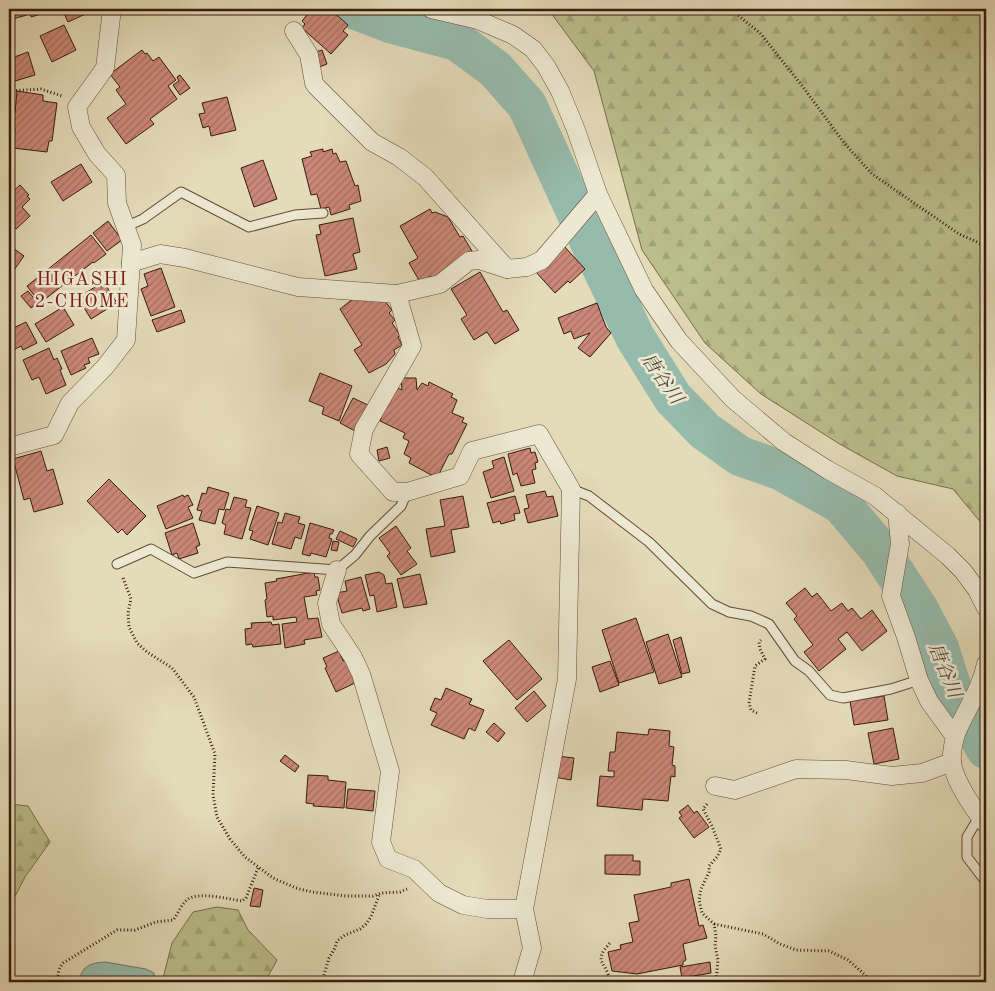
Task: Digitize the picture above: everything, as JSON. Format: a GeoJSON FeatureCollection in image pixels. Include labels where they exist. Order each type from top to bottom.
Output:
{"type":"FeatureCollection","features":[{"type":"Feature","properties":{"kind":"street"},"geometry":{"type":"LineString","coordinates":[[9,447],[54,435],[70,403],[105,367],[126,340],[132,245],[117,203],[116,175],[97,154],[81,127],[77,107],[105,68],[112,9]]}},
{"type":"Feature","properties":{"kind":"street"},"geometry":{"type":"LineString","coordinates":[[432,9],[478,20],[513,34],[533,49],[546,66],[560,91],[576,130],[598,194],[644,290],[679,341],[732,400],[784,442],[828,470],[875,496],[948,556],[963,571],[977,590],[986,608]]}},
{"type":"Feature","properties":{"kind":"street"},"geometry":{"type":"LineString","coordinates":[[294,31],[309,56],[316,86],[372,142],[400,157],[425,177],[507,269]]}},
{"type":"Feature","properties":{"kind":"street"},"geometry":{"type":"LineString","coordinates":[[131,263],[160,254],[185,258],[298,287],[397,294],[440,284],[469,261],[479,260],[507,269],[527,267],[542,260],[598,194]]}},
{"type":"Feature","properties":{"kind":"street"},"geometry":{"type":"LineString","coordinates":[[397,294],[412,346],[364,429],[359,454],[394,492],[407,492],[460,476],[472,451],[539,434],[571,489],[567,679],[524,909],[532,948],[522,982]]}},
{"type":"Feature","properties":{"kind":"street"},"geometry":{"type":"LineString","coordinates":[[897,513],[900,544],[891,596],[919,680],[929,701],[956,733]]}},
{"type":"Feature","properties":{"kind":"street"},"geometry":{"type":"LineString","coordinates":[[338,570],[327,603],[331,624],[353,657],[361,674],[390,771],[381,842],[388,859],[414,869],[439,893],[463,905],[487,909],[524,909]]}},
{"type":"Feature","properties":{"kind":"street"},"geometry":{"type":"LineString","coordinates":[[983,820],[958,780],[952,762],[956,733],[976,694],[986,664]]}},
{"type":"Feature","properties":{"kind":"street"},"geometry":{"type":"LineString","coordinates":[[715,786],[735,790],[796,769],[846,770],[892,776],[922,773],[952,762]]}},
{"type":"Feature","properties":{"kind":"lane"},"geometry":{"type":"LineString","coordinates":[[125,226],[143,219],[181,192],[249,227],[295,215],[324,213]]}},
{"type":"Feature","properties":{"kind":"lane"},"geometry":{"type":"LineString","coordinates":[[571,489],[589,496],[649,542],[712,604],[729,612],[751,616],[769,624],[795,661],[809,671],[830,695],[843,698],[891,689],[919,680]]}},
{"type":"Feature","properties":{"kind":"lane"},"geometry":{"type":"LineString","coordinates":[[117,564],[151,549],[194,573],[227,562],[338,570],[355,555],[370,536],[401,506],[407,492]]}},
{"type":"Feature","properties":{"kind":"lane"},"geometry":{"type":"LineString","coordinates":[[983,820],[967,837],[967,857],[986,882]]}},
{"type":"Feature","properties":{"kind":"path"},"geometry":{"type":"LineString","coordinates":[[730,9],[760,33],[803,86],[845,144],[872,174],[959,234],[986,246]]}},
{"type":"Feature","properties":{"kind":"path"},"geometry":{"type":"LineString","coordinates":[[9,91],[41,89],[58,94],[77,107]]}},
{"type":"Feature","properties":{"kind":"path"},"geometry":{"type":"LineString","coordinates":[[117,564],[130,598],[129,627],[137,643],[158,661],[172,668],[194,697],[215,754],[213,796],[217,817],[245,857],[273,878],[296,888],[346,896],[400,892],[416,884],[420,874]]}},
{"type":"Feature","properties":{"kind":"path"},"geometry":{"type":"LineString","coordinates":[[757,713],[751,710],[749,703],[755,666],[765,659],[759,642],[773,630]]}},
{"type":"Feature","properties":{"kind":"path"},"geometry":{"type":"LineString","coordinates":[[715,786],[703,809],[721,849],[709,866],[709,872],[701,889],[699,900],[702,913],[714,924],[763,934],[780,944],[796,950],[829,951],[848,960],[873,982]]}},
{"type":"Feature","properties":{"kind":"path"},"geometry":{"type":"LineString","coordinates":[[65,982],[59,980],[58,976],[60,968],[64,963],[117,930],[135,930],[156,922],[173,920],[184,903],[192,897],[206,895],[242,901],[246,898],[258,868]]}},
{"type":"Feature","properties":{"kind":"path"},"geometry":{"type":"LineString","coordinates":[[322,982],[329,958],[337,941],[366,924],[371,917],[379,894]]}},
{"type":"Feature","properties":{"kind":"path"},"geometry":{"type":"LineString","coordinates":[[714,924],[718,960],[716,982]]}},
{"type":"Feature","properties":{"kind":"path"},"geometry":{"type":"LineString","coordinates":[[609,982],[607,972],[600,957],[610,942]]}},
{"type":"Feature","properties":{"kind":"green space"},"geometry":{"type":"Polygon","coordinates":[[[548,9],[986,9],[986,533],[983,525],[953,489],[897,476],[838,443],[761,394],[705,343],[642,250],[594,71],[548,9]]]}},
{"type":"Feature","properties":{"kind":"green space"},"geometry":{"type":"Polygon","coordinates":[[[9,804],[28,806],[50,842],[25,877],[9,908],[9,804]]]}},
{"type":"Feature","properties":{"kind":"green space"},"geometry":{"type":"Polygon","coordinates":[[[217,907],[238,910],[248,930],[277,960],[265,982],[162,982],[172,943],[193,912],[217,907]]]}},
{"type":"Feature","properties":{"kind":"shaded area"},"geometry":{"type":"Polygon","coordinates":[[[105,962],[146,969],[154,973],[154,982],[80,982],[82,972],[87,966],[105,962]]]}},
{"type":"Feature","properties":{"kind":"building"},"geometry":{"type":"Polygon","coordinates":[[[9,9],[25,9],[27,15],[9,20],[9,9]]]}},
{"type":"Feature","properties":{"kind":"building"},"geometry":{"type":"Polygon","coordinates":[[[29,9],[50,9],[51,11],[31,17],[29,9]]]}},
{"type":"Feature","properties":{"kind":"building"},"geometry":{"type":"Polygon","coordinates":[[[62,9],[91,9],[92,11],[68,22],[62,9]]]}},
{"type":"Feature","properties":{"kind":"building"},"geometry":{"type":"Polygon","coordinates":[[[312,9],[330,9],[348,25],[343,31],[348,35],[331,54],[302,28],[305,24],[302,21],[312,9]]]}},
{"type":"Feature","properties":{"kind":"building"},"geometry":{"type":"Polygon","coordinates":[[[64,25],[76,50],[52,62],[40,36],[64,25]]]}},
{"type":"Feature","properties":{"kind":"building"},"geometry":{"type":"Polygon","coordinates":[[[142,50],[153,61],[159,57],[176,80],[168,86],[177,99],[150,119],[154,124],[126,144],[107,118],[126,104],[116,90],[120,87],[110,74],[142,50]]]}},
{"type":"Feature","properties":{"kind":"building"},"geometry":{"type":"Polygon","coordinates":[[[322,50],[327,64],[317,68],[312,53],[322,50]]]}},
{"type":"Feature","properties":{"kind":"building"},"geometry":{"type":"Polygon","coordinates":[[[28,52],[35,75],[15,81],[9,59],[28,52]]]}},
{"type":"Feature","properties":{"kind":"building"},"geometry":{"type":"Polygon","coordinates":[[[180,75],[190,88],[180,95],[173,85],[179,81],[177,77],[180,75]]]}},
{"type":"Feature","properties":{"kind":"building"},"geometry":{"type":"Polygon","coordinates":[[[17,91],[43,95],[43,101],[57,103],[52,141],[49,141],[47,152],[13,148],[15,128],[10,127],[11,113],[15,113],[17,91]]]}},
{"type":"Feature","properties":{"kind":"building"},"geometry":{"type":"Polygon","coordinates":[[[227,97],[236,130],[211,136],[209,126],[203,128],[199,114],[205,113],[202,103],[227,97]]]}},
{"type":"Feature","properties":{"kind":"building"},"geometry":{"type":"Polygon","coordinates":[[[323,149],[323,152],[332,149],[333,154],[336,153],[340,162],[346,161],[355,186],[358,185],[361,201],[349,205],[350,209],[331,215],[329,207],[321,209],[317,194],[311,195],[302,159],[312,156],[310,152],[323,149]]]}},
{"type":"Feature","properties":{"kind":"building"},"geometry":{"type":"Polygon","coordinates":[[[263,160],[277,199],[254,207],[241,168],[263,160]]]}},
{"type":"Feature","properties":{"kind":"building"},"geometry":{"type":"Polygon","coordinates":[[[81,164],[92,182],[63,201],[51,182],[81,164]]]}},
{"type":"Feature","properties":{"kind":"building"},"geometry":{"type":"Polygon","coordinates":[[[9,173],[14,175],[10,188],[9,188],[9,173]]]}},
{"type":"Feature","properties":{"kind":"building"},"geometry":{"type":"Polygon","coordinates":[[[20,185],[29,195],[27,196],[30,199],[22,207],[30,216],[16,229],[9,222],[9,195],[20,185]]]}},
{"type":"Feature","properties":{"kind":"building"},"geometry":{"type":"Polygon","coordinates":[[[430,209],[432,213],[435,212],[448,217],[460,237],[463,236],[472,251],[433,279],[431,276],[420,282],[409,263],[418,258],[400,226],[430,209]]]}},
{"type":"Feature","properties":{"kind":"building"},"geometry":{"type":"Polygon","coordinates":[[[353,218],[360,252],[353,254],[357,269],[325,276],[316,235],[321,234],[319,225],[353,218]]]}},
{"type":"Feature","properties":{"kind":"building"},"geometry":{"type":"Polygon","coordinates":[[[108,221],[122,240],[107,251],[93,233],[108,221]]]}},
{"type":"Feature","properties":{"kind":"building"},"geometry":{"type":"Polygon","coordinates":[[[91,235],[106,254],[40,303],[27,286],[91,235]]]}},
{"type":"Feature","properties":{"kind":"building"},"geometry":{"type":"Polygon","coordinates":[[[9,245],[24,256],[9,277],[9,245]]]}},
{"type":"Feature","properties":{"kind":"building"},"geometry":{"type":"Polygon","coordinates":[[[563,245],[585,269],[570,283],[568,281],[555,293],[535,271],[563,245]]]}},
{"type":"Feature","properties":{"kind":"building"},"geometry":{"type":"Polygon","coordinates":[[[161,268],[175,307],[151,316],[141,289],[148,286],[144,274],[161,268]]]}},
{"type":"Feature","properties":{"kind":"building"},"geometry":{"type":"Polygon","coordinates":[[[480,272],[503,312],[507,310],[519,330],[495,344],[487,332],[474,340],[461,319],[467,315],[451,289],[480,272]]]}},
{"type":"Feature","properties":{"kind":"building"},"geometry":{"type":"Polygon","coordinates":[[[105,284],[117,303],[91,319],[78,298],[98,285],[100,287],[105,284]]]}},
{"type":"Feature","properties":{"kind":"building"},"geometry":{"type":"Polygon","coordinates":[[[28,291],[38,303],[31,308],[21,296],[28,291]]]}},
{"type":"Feature","properties":{"kind":"building"},"geometry":{"type":"Polygon","coordinates":[[[359,294],[366,294],[371,301],[380,295],[392,310],[389,313],[395,320],[392,323],[400,335],[398,337],[402,345],[394,350],[395,354],[386,364],[369,373],[354,350],[362,345],[340,309],[359,294]]]}},
{"type":"Feature","properties":{"kind":"building"},"geometry":{"type":"Polygon","coordinates":[[[597,303],[606,327],[611,333],[590,357],[578,348],[590,333],[574,339],[571,331],[564,334],[558,318],[597,303]]]}},
{"type":"Feature","properties":{"kind":"building"},"geometry":{"type":"Polygon","coordinates":[[[63,307],[74,325],[46,342],[35,324],[63,307]]]}},
{"type":"Feature","properties":{"kind":"building"},"geometry":{"type":"Polygon","coordinates":[[[181,310],[185,322],[157,332],[152,320],[181,310]]]}},
{"type":"Feature","properties":{"kind":"building"},"geometry":{"type":"Polygon","coordinates":[[[26,322],[37,343],[23,350],[21,346],[9,352],[9,330],[26,322]]]}},
{"type":"Feature","properties":{"kind":"building"},"geometry":{"type":"Polygon","coordinates":[[[92,338],[99,354],[88,358],[90,363],[84,365],[86,368],[71,375],[61,351],[92,338]]]}},
{"type":"Feature","properties":{"kind":"building"},"geometry":{"type":"Polygon","coordinates":[[[49,348],[54,360],[57,358],[66,385],[46,394],[39,377],[32,380],[23,360],[49,348]]]}},
{"type":"Feature","properties":{"kind":"building"},"geometry":{"type":"Polygon","coordinates":[[[320,373],[352,386],[339,421],[322,414],[324,407],[309,401],[320,373]]]}},
{"type":"Feature","properties":{"kind":"building"},"geometry":{"type":"Polygon","coordinates":[[[401,378],[416,378],[417,390],[422,383],[428,386],[429,382],[453,394],[451,397],[457,400],[452,413],[464,418],[462,422],[467,424],[437,478],[409,463],[411,458],[404,454],[409,441],[403,438],[405,433],[380,421],[393,386],[402,390],[401,378]]]}},
{"type":"Feature","properties":{"kind":"building"},"geometry":{"type":"Polygon","coordinates":[[[353,398],[368,405],[355,431],[340,423],[353,398]]]}},
{"type":"Feature","properties":{"kind":"building"},"geometry":{"type":"Polygon","coordinates":[[[387,447],[390,458],[379,461],[377,450],[387,447]]]}},
{"type":"Feature","properties":{"kind":"building"},"geometry":{"type":"Polygon","coordinates":[[[530,448],[531,453],[535,452],[538,462],[535,463],[536,469],[532,470],[535,483],[521,486],[517,473],[513,475],[508,454],[530,448]]]}},
{"type":"Feature","properties":{"kind":"building"},"geometry":{"type":"Polygon","coordinates":[[[41,451],[47,471],[53,469],[63,504],[34,512],[30,498],[24,500],[13,459],[41,451]]]}},
{"type":"Feature","properties":{"kind":"building"},"geometry":{"type":"Polygon","coordinates":[[[504,457],[514,491],[491,498],[483,472],[494,468],[492,461],[504,457]]]}},
{"type":"Feature","properties":{"kind":"building"},"geometry":{"type":"Polygon","coordinates":[[[109,479],[146,516],[127,535],[122,529],[118,533],[87,501],[109,479]]]}},
{"type":"Feature","properties":{"kind":"building"},"geometry":{"type":"Polygon","coordinates":[[[208,487],[229,493],[224,510],[219,509],[215,524],[199,520],[202,511],[197,510],[202,493],[206,494],[208,487]]]}},
{"type":"Feature","properties":{"kind":"building"},"geometry":{"type":"Polygon","coordinates":[[[545,491],[547,497],[553,496],[558,516],[528,523],[524,509],[529,508],[526,495],[545,491]]]}},
{"type":"Feature","properties":{"kind":"building"},"geometry":{"type":"Polygon","coordinates":[[[183,495],[184,497],[188,495],[193,505],[188,507],[193,518],[166,529],[157,506],[183,495]]]}},
{"type":"Feature","properties":{"kind":"building"},"geometry":{"type":"Polygon","coordinates":[[[463,496],[469,527],[451,530],[455,552],[431,557],[426,529],[445,526],[440,500],[463,496]]]}},
{"type":"Feature","properties":{"kind":"building"},"geometry":{"type":"Polygon","coordinates":[[[515,496],[520,513],[514,514],[515,520],[501,524],[500,521],[493,523],[487,503],[515,496]]]}},
{"type":"Feature","properties":{"kind":"building"},"geometry":{"type":"Polygon","coordinates":[[[234,497],[247,500],[245,507],[251,508],[242,539],[224,534],[226,525],[222,523],[226,509],[230,510],[234,497]]]}},
{"type":"Feature","properties":{"kind":"building"},"geometry":{"type":"Polygon","coordinates":[[[257,506],[279,513],[268,545],[250,539],[253,531],[249,530],[257,506]]]}},
{"type":"Feature","properties":{"kind":"building"},"geometry":{"type":"Polygon","coordinates":[[[285,513],[300,517],[298,523],[305,525],[301,539],[295,537],[291,549],[272,544],[278,522],[282,523],[285,513]]]}},
{"type":"Feature","properties":{"kind":"building"},"geometry":{"type":"Polygon","coordinates":[[[193,523],[200,545],[196,547],[198,553],[179,559],[177,553],[172,555],[165,533],[193,523]]]}},
{"type":"Feature","properties":{"kind":"building"},"geometry":{"type":"Polygon","coordinates":[[[310,523],[334,530],[330,534],[329,538],[332,539],[326,557],[311,553],[310,556],[302,554],[310,523]]]}},
{"type":"Feature","properties":{"kind":"building"},"geometry":{"type":"Polygon","coordinates":[[[396,526],[411,548],[407,551],[417,564],[401,575],[387,556],[390,553],[379,538],[396,526]]]}},
{"type":"Feature","properties":{"kind":"building"},"geometry":{"type":"Polygon","coordinates":[[[340,531],[357,539],[353,547],[336,539],[340,531]]]}},
{"type":"Feature","properties":{"kind":"building"},"geometry":{"type":"Polygon","coordinates":[[[333,541],[339,542],[337,551],[331,550],[333,541]]]}},
{"type":"Feature","properties":{"kind":"building"},"geometry":{"type":"Polygon","coordinates":[[[314,572],[315,577],[318,577],[320,590],[316,591],[317,595],[304,597],[308,619],[318,618],[322,637],[304,640],[305,644],[285,648],[282,624],[297,622],[296,617],[273,620],[273,616],[267,617],[265,583],[314,572]]]}},
{"type":"Feature","properties":{"kind":"building"},"geometry":{"type":"Polygon","coordinates":[[[379,572],[384,575],[386,584],[392,583],[397,607],[377,612],[374,595],[370,596],[365,575],[379,572]]]}},
{"type":"Feature","properties":{"kind":"building"},"geometry":{"type":"Polygon","coordinates":[[[420,574],[427,604],[404,608],[397,579],[420,574]]]}},
{"type":"Feature","properties":{"kind":"building"},"geometry":{"type":"Polygon","coordinates":[[[361,577],[370,609],[363,611],[362,608],[342,613],[336,593],[347,591],[345,581],[361,577]]]}},
{"type":"Feature","properties":{"kind":"building"},"geometry":{"type":"Polygon","coordinates":[[[805,588],[812,597],[817,593],[831,611],[842,603],[848,611],[852,608],[861,619],[872,610],[887,631],[862,651],[847,632],[838,639],[846,649],[819,671],[804,652],[813,645],[794,619],[797,616],[786,603],[805,588]]]}},
{"type":"Feature","properties":{"kind":"building"},"geometry":{"type":"Polygon","coordinates":[[[636,618],[654,672],[619,683],[602,630],[636,618]]]}},
{"type":"Feature","properties":{"kind":"building"},"geometry":{"type":"Polygon","coordinates":[[[271,622],[272,625],[279,624],[281,644],[253,647],[252,644],[246,645],[245,629],[252,628],[251,623],[271,622]]]}},
{"type":"Feature","properties":{"kind":"building"},"geometry":{"type":"Polygon","coordinates":[[[668,634],[682,677],[659,684],[646,642],[668,634]]]}},
{"type":"Feature","properties":{"kind":"building"},"geometry":{"type":"Polygon","coordinates":[[[681,637],[690,672],[682,674],[673,640],[681,637]]]}},
{"type":"Feature","properties":{"kind":"building"},"geometry":{"type":"Polygon","coordinates":[[[509,640],[542,679],[517,700],[483,661],[509,640]]]}},
{"type":"Feature","properties":{"kind":"building"},"geometry":{"type":"Polygon","coordinates":[[[339,651],[343,661],[346,659],[357,682],[336,692],[325,668],[327,667],[323,658],[339,651]]]}},
{"type":"Feature","properties":{"kind":"building"},"geometry":{"type":"Polygon","coordinates":[[[610,661],[619,685],[600,692],[592,667],[610,661]]]}},
{"type":"Feature","properties":{"kind":"building"},"geometry":{"type":"Polygon","coordinates":[[[446,688],[472,699],[469,704],[484,710],[475,731],[469,728],[464,739],[431,725],[437,713],[430,710],[435,698],[441,700],[446,688]]]}},
{"type":"Feature","properties":{"kind":"building"},"geometry":{"type":"Polygon","coordinates":[[[534,691],[546,706],[527,722],[515,708],[534,691]]]}},
{"type":"Feature","properties":{"kind":"building"},"geometry":{"type":"Polygon","coordinates":[[[884,696],[888,720],[854,725],[850,701],[884,696]]]}},
{"type":"Feature","properties":{"kind":"building"},"geometry":{"type":"Polygon","coordinates":[[[494,723],[505,733],[498,742],[486,732],[494,723]]]}},
{"type":"Feature","properties":{"kind":"building"},"geometry":{"type":"Polygon","coordinates":[[[893,728],[899,759],[874,764],[868,733],[893,728]]]}},
{"type":"Feature","properties":{"kind":"building"},"geometry":{"type":"Polygon","coordinates":[[[649,729],[670,731],[669,746],[674,747],[672,765],[675,766],[675,777],[671,776],[668,801],[643,799],[642,810],[597,806],[600,776],[614,777],[614,771],[608,771],[610,752],[615,752],[617,732],[648,735],[649,729]]]}},
{"type":"Feature","properties":{"kind":"building"},"geometry":{"type":"Polygon","coordinates":[[[285,755],[299,766],[295,772],[280,761],[285,755]]]}},
{"type":"Feature","properties":{"kind":"building"},"geometry":{"type":"Polygon","coordinates":[[[557,756],[574,758],[571,780],[554,777],[557,756]]]}},
{"type":"Feature","properties":{"kind":"building"},"geometry":{"type":"Polygon","coordinates":[[[308,775],[328,776],[328,780],[346,782],[344,808],[313,806],[314,804],[306,803],[308,775]]]}},
{"type":"Feature","properties":{"kind":"building"},"geometry":{"type":"Polygon","coordinates":[[[348,789],[375,791],[373,811],[346,808],[348,789]]]}},
{"type":"Feature","properties":{"kind":"building"},"geometry":{"type":"Polygon","coordinates":[[[688,805],[694,813],[697,811],[709,827],[694,838],[679,818],[682,816],[679,812],[688,805]]]}},
{"type":"Feature","properties":{"kind":"building"},"geometry":{"type":"Polygon","coordinates":[[[605,855],[633,855],[633,861],[640,861],[640,875],[605,874],[605,855]]]}},
{"type":"Feature","properties":{"kind":"building"},"geometry":{"type":"Polygon","coordinates":[[[689,879],[699,926],[703,925],[707,938],[683,944],[686,960],[683,962],[683,965],[637,974],[612,971],[608,952],[621,949],[620,945],[633,942],[629,923],[639,921],[634,895],[671,887],[671,883],[689,879]]]}},
{"type":"Feature","properties":{"kind":"building"},"geometry":{"type":"Polygon","coordinates":[[[254,888],[263,890],[260,907],[250,906],[254,888]]]}},
{"type":"Feature","properties":{"kind":"building"},"geometry":{"type":"Polygon","coordinates":[[[710,962],[711,973],[682,978],[680,967],[710,962]]]}},
{"type":"Feature","properties":{"kind":"waterway","name":"唐谷川"},"geometry":{"type":"LineString","coordinates":[[354,9],[393,24],[457,41],[495,69],[527,105],[635,337],[673,398],[705,431],[740,456],[780,470],[841,504],[880,550],[919,610],[939,648],[953,692],[986,749]]}},
{"type":"Feature","properties":{"kind":"district","name":"HIGASHI 2-CHOME"},"geometry":{"type":"Point","coordinates":[82,289]}}]}
